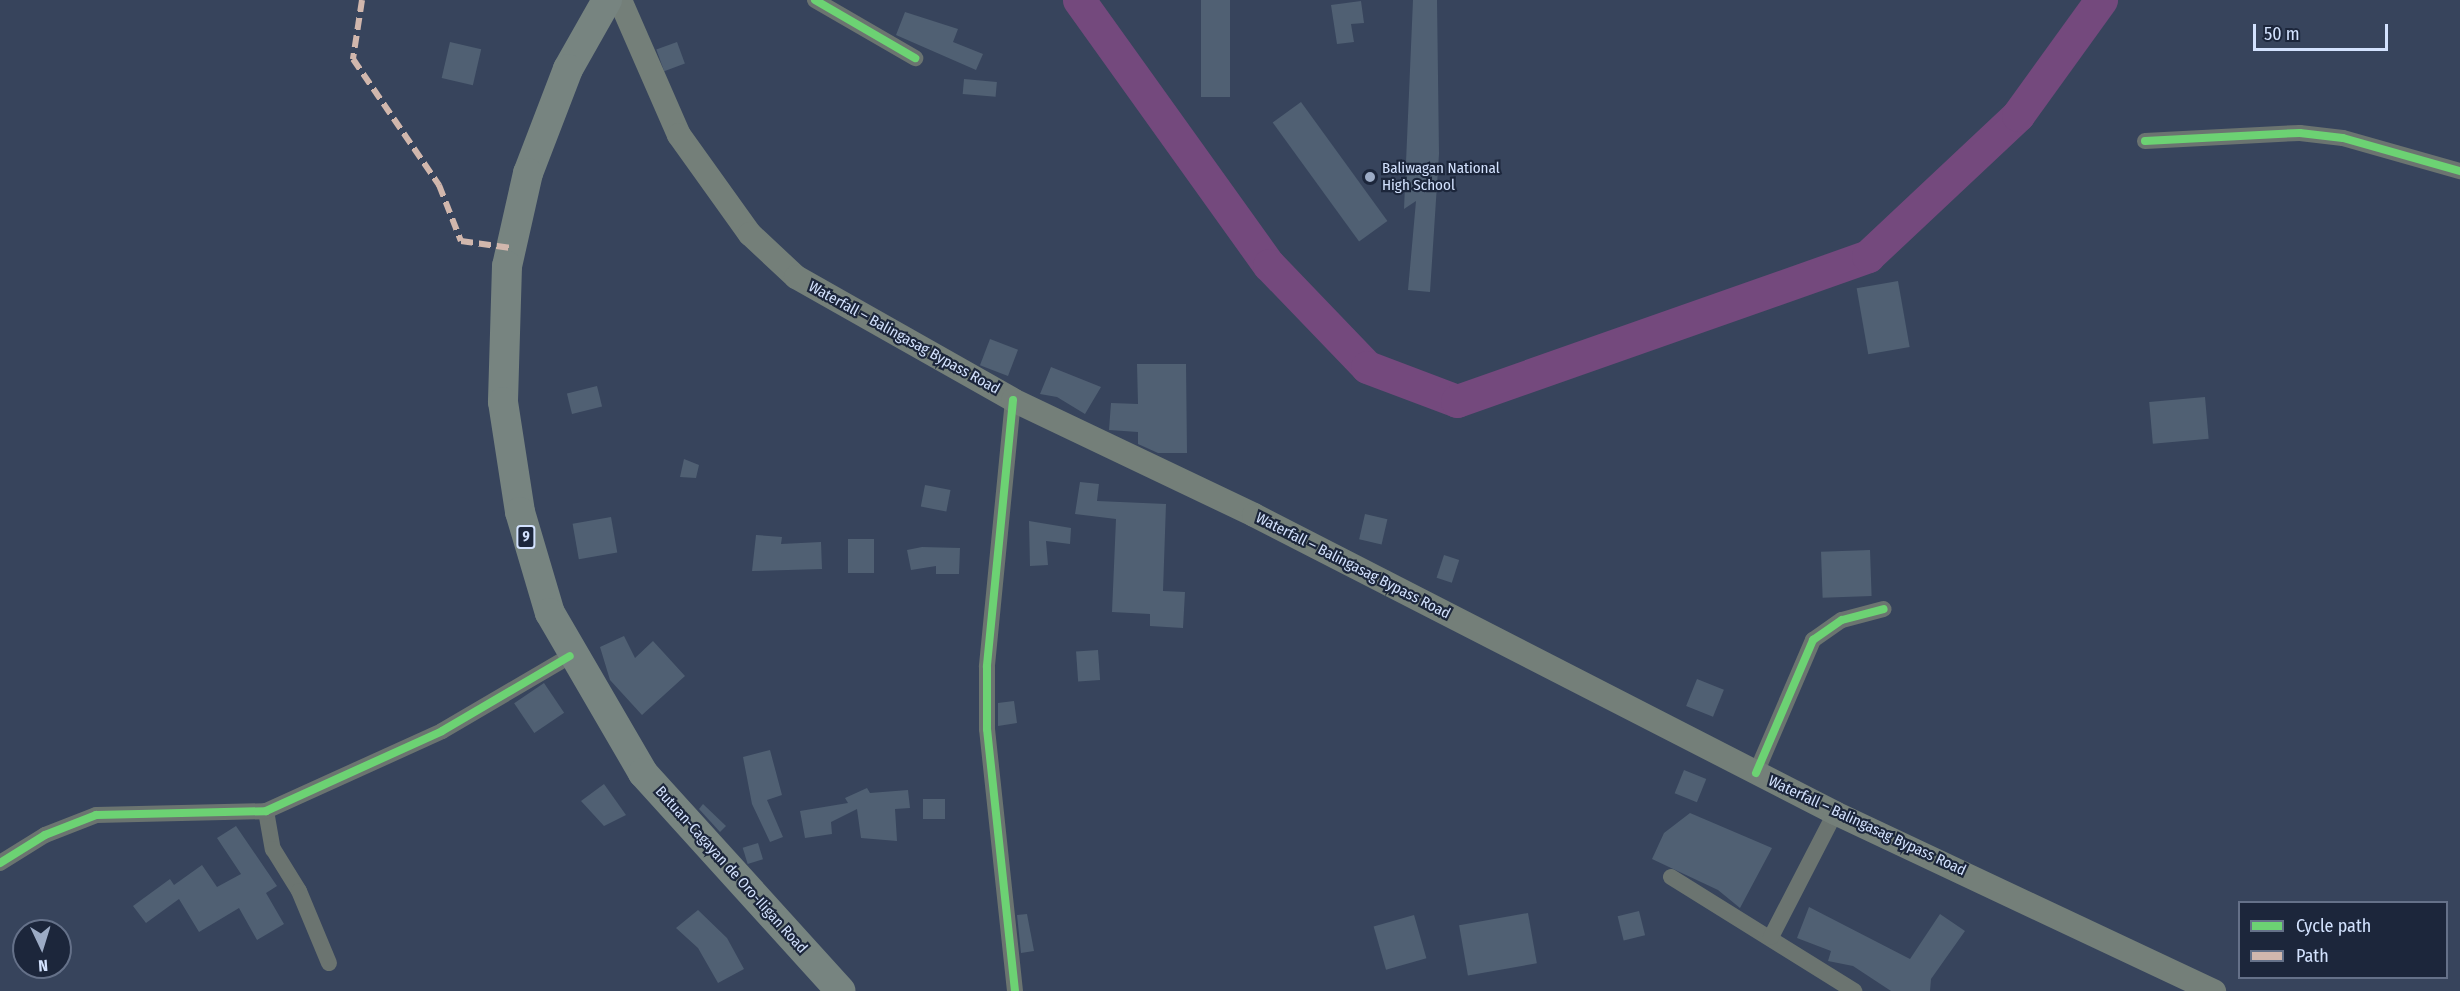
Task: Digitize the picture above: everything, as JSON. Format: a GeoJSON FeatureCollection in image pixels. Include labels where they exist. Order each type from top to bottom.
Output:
{"type":"FeatureCollection","features":[{"type":"Feature","properties":{"kind":"highway","name":"Butuan-Cagayan de Oro-Iligan Road"},"geometry":{"type":"LineString","coordinates":[[607,0],[568,69],[528,173],[504,301],[502,402],[512,472],[531,556],[570,656],[643,773],[841,991]]}},
{"type":"Feature","properties":{"kind":"main road","name":"Waterfall ‒ Balingasag Bypass Road"},"geometry":{"type":"LineString","coordinates":[[620,0],[679,135],[750,234],[796,277],[1012,400],[1254,515],[1835,813],[2214,991]]}},
{"type":"Feature","properties":{"kind":"street"},"geometry":{"type":"LineString","coordinates":[[815,0],[915,58]]}},
{"type":"Feature","properties":{"kind":"street"},"geometry":{"type":"LineString","coordinates":[[2145,141],[2300,133],[2343,138],[2460,171]]}},
{"type":"Feature","properties":{"kind":"street"},"geometry":{"type":"LineString","coordinates":[[1012,400],[987,667],[987,729],[1015,991]]}},
{"type":"Feature","properties":{"kind":"street"},"geometry":{"type":"LineString","coordinates":[[1756,773],[1813,640],[1842,620],[1884,609]]}},
{"type":"Feature","properties":{"kind":"street"},"geometry":{"type":"LineString","coordinates":[[0,863],[45,835],[96,815],[266,811],[442,732],[570,656]]}},
{"type":"Feature","properties":{"kind":"street"},"geometry":{"type":"LineString","coordinates":[[266,811],[273,849],[299,891],[330,963]]}},
{"type":"Feature","properties":{"kind":"street"},"geometry":{"type":"LineString","coordinates":[[1771,937],[1835,813]]}},
{"type":"Feature","properties":{"kind":"street"},"geometry":{"type":"LineString","coordinates":[[1671,877],[1771,937],[1854,991]]}},
{"type":"Feature","properties":{"kind":"building"},"geometry":{"type":"Polygon","coordinates":[[[1201,0],[1230,0],[1230,97],[1201,97],[1201,0]]]}},
{"type":"Feature","properties":{"kind":"building"},"geometry":{"type":"Polygon","coordinates":[[[1413,0],[1437,0],[1439,154],[1430,292],[1408,290],[1416,201],[1404,209],[1413,0]]]}},
{"type":"Feature","properties":{"kind":"building"},"geometry":{"type":"Polygon","coordinates":[[[1361,1],[1364,23],[1351,24],[1354,42],[1337,44],[1331,5],[1361,1]]]}},
{"type":"Feature","properties":{"kind":"building"},"geometry":{"type":"Polygon","coordinates":[[[905,12],[958,29],[953,42],[983,54],[976,70],[896,35],[905,12]]]}},
{"type":"Feature","properties":{"kind":"building"},"geometry":{"type":"Polygon","coordinates":[[[450,42],[481,49],[473,85],[442,78],[450,42]]]}},
{"type":"Feature","properties":{"kind":"building"},"geometry":{"type":"Polygon","coordinates":[[[677,42],[685,64],[664,71],[656,50],[677,42]]]}},
{"type":"Feature","properties":{"kind":"building"},"geometry":{"type":"Polygon","coordinates":[[[964,79],[997,82],[996,97],[963,94],[964,79]]]}},
{"type":"Feature","properties":{"kind":"building"},"geometry":{"type":"Polygon","coordinates":[[[1301,102],[1387,221],[1359,241],[1273,123],[1301,102]]]}},
{"type":"Feature","properties":{"kind":"building"},"geometry":{"type":"Polygon","coordinates":[[[1898,281],[1910,347],[1868,354],[1857,288],[1898,281]]]}},
{"type":"Feature","properties":{"kind":"building"},"geometry":{"type":"Polygon","coordinates":[[[990,339],[1018,350],[1008,376],[980,365],[990,339]]]}},
{"type":"Feature","properties":{"kind":"building"},"geometry":{"type":"Polygon","coordinates":[[[1137,364],[1186,364],[1187,453],[1158,453],[1138,444],[1138,432],[1109,430],[1111,403],[1138,404],[1137,364]]]}},
{"type":"Feature","properties":{"kind":"building"},"geometry":{"type":"Polygon","coordinates":[[[1051,367],[1101,387],[1085,414],[1057,397],[1040,394],[1051,367]]]}},
{"type":"Feature","properties":{"kind":"building"},"geometry":{"type":"Polygon","coordinates":[[[597,386],[602,406],[572,414],[567,393],[597,386]]]}},
{"type":"Feature","properties":{"kind":"building"},"geometry":{"type":"Polygon","coordinates":[[[2205,397],[2209,439],[2153,444],[2149,402],[2205,397]]]}},
{"type":"Feature","properties":{"kind":"building"},"geometry":{"type":"Polygon","coordinates":[[[684,459],[699,465],[696,478],[680,477],[684,459]]]}},
{"type":"Feature","properties":{"kind":"building"},"geometry":{"type":"Polygon","coordinates":[[[1080,482],[1099,484],[1097,501],[1166,504],[1163,591],[1185,592],[1183,628],[1150,626],[1150,614],[1112,612],[1116,519],[1075,514],[1080,482]]]}},
{"type":"Feature","properties":{"kind":"building"},"geometry":{"type":"Polygon","coordinates":[[[925,485],[951,490],[946,512],[921,507],[925,485]]]}},
{"type":"Feature","properties":{"kind":"building"},"geometry":{"type":"Polygon","coordinates":[[[1365,514],[1387,519],[1382,545],[1359,539],[1365,514]]]}},
{"type":"Feature","properties":{"kind":"building"},"geometry":{"type":"Polygon","coordinates":[[[611,517],[617,552],[579,559],[573,524],[611,517]]]}},
{"type":"Feature","properties":{"kind":"building"},"geometry":{"type":"Polygon","coordinates":[[[1029,521],[1071,528],[1070,544],[1046,541],[1048,565],[1030,566],[1029,521]]]}},
{"type":"Feature","properties":{"kind":"building"},"geometry":{"type":"Polygon","coordinates":[[[756,535],[782,537],[781,544],[821,542],[822,569],[752,571],[756,535]]]}},
{"type":"Feature","properties":{"kind":"building"},"geometry":{"type":"Polygon","coordinates":[[[848,539],[874,539],[874,573],[848,573],[848,539]]]}},
{"type":"Feature","properties":{"kind":"building"},"geometry":{"type":"Polygon","coordinates":[[[922,547],[960,548],[959,574],[936,574],[936,566],[911,570],[907,550],[922,547]]]}},
{"type":"Feature","properties":{"kind":"building"},"geometry":{"type":"Polygon","coordinates":[[[1870,550],[1872,596],[1823,598],[1821,552],[1870,550]]]}},
{"type":"Feature","properties":{"kind":"building"},"geometry":{"type":"Polygon","coordinates":[[[1444,555],[1459,560],[1452,583],[1437,578],[1444,555]]]}},
{"type":"Feature","properties":{"kind":"building"},"geometry":{"type":"Polygon","coordinates":[[[624,636],[635,658],[653,641],[685,676],[642,715],[610,680],[600,647],[624,636]]]}},
{"type":"Feature","properties":{"kind":"building"},"geometry":{"type":"Polygon","coordinates":[[[1098,650],[1100,680],[1078,681],[1076,652],[1098,650]]]}},
{"type":"Feature","properties":{"kind":"building"},"geometry":{"type":"Polygon","coordinates":[[[1697,679],[1724,690],[1713,717],[1686,706],[1697,679]]]}},
{"type":"Feature","properties":{"kind":"building"},"geometry":{"type":"Polygon","coordinates":[[[544,683],[564,713],[534,733],[514,703],[544,683]]]}},
{"type":"Feature","properties":{"kind":"building"},"geometry":{"type":"Polygon","coordinates":[[[1014,701],[1017,723],[998,726],[998,703],[1014,701]]]}},
{"type":"Feature","properties":{"kind":"building"},"geometry":{"type":"Polygon","coordinates":[[[770,750],[782,795],[767,800],[783,837],[770,842],[752,804],[743,757],[770,750]]]}},
{"type":"Feature","properties":{"kind":"building"},"geometry":{"type":"Polygon","coordinates":[[[1684,770],[1706,779],[1697,802],[1675,793],[1684,770]]]}},
{"type":"Feature","properties":{"kind":"building"},"geometry":{"type":"Polygon","coordinates":[[[604,784],[626,815],[604,826],[581,801],[604,784]]]}},
{"type":"Feature","properties":{"kind":"building"},"geometry":{"type":"Polygon","coordinates":[[[867,788],[870,793],[908,790],[910,808],[895,809],[897,841],[861,838],[857,809],[831,822],[832,834],[805,838],[800,811],[848,803],[845,798],[867,788]]]}},
{"type":"Feature","properties":{"kind":"building"},"geometry":{"type":"Polygon","coordinates":[[[923,799],[945,799],[945,819],[923,819],[923,799]]]}},
{"type":"Feature","properties":{"kind":"building"},"geometry":{"type":"Polygon","coordinates":[[[703,804],[726,826],[720,832],[699,809],[703,804]]]}},
{"type":"Feature","properties":{"kind":"building"},"geometry":{"type":"Polygon","coordinates":[[[1690,813],[1772,848],[1740,908],[1718,890],[1652,859],[1664,833],[1690,813]]]}},
{"type":"Feature","properties":{"kind":"building"},"geometry":{"type":"Polygon","coordinates":[[[236,826],[277,886],[266,893],[284,924],[257,940],[239,908],[199,932],[179,899],[146,923],[133,906],[170,879],[174,885],[202,865],[217,887],[241,874],[217,838],[236,826]]]}},
{"type":"Feature","properties":{"kind":"building"},"geometry":{"type":"Polygon","coordinates":[[[758,843],[763,859],[748,864],[743,848],[758,843]]]}},
{"type":"Feature","properties":{"kind":"building"},"geometry":{"type":"Polygon","coordinates":[[[1809,907],[1910,959],[1940,914],[1965,931],[1931,979],[1930,991],[1891,991],[1853,966],[1828,961],[1831,951],[1797,938],[1809,907]]]}},
{"type":"Feature","properties":{"kind":"building"},"geometry":{"type":"Polygon","coordinates":[[[698,910],[727,938],[744,969],[718,983],[698,948],[676,928],[698,910]]]}},
{"type":"Feature","properties":{"kind":"building"},"geometry":{"type":"Polygon","coordinates":[[[1639,911],[1645,935],[1624,941],[1618,916],[1639,911]]]}},
{"type":"Feature","properties":{"kind":"building"},"geometry":{"type":"Polygon","coordinates":[[[1528,913],[1537,963],[1468,975],[1459,925],[1528,913]]]}},
{"type":"Feature","properties":{"kind":"building"},"geometry":{"type":"Polygon","coordinates":[[[1027,914],[1034,951],[1021,953],[1017,915],[1027,914]]]}},
{"type":"Feature","properties":{"kind":"building"},"geometry":{"type":"Polygon","coordinates":[[[1414,915],[1426,958],[1386,970],[1374,927],[1414,915]]]}},
{"type":"Feature","properties":{"kind":"waterway"},"geometry":{"type":"LineString","coordinates":[[1079,0],[1269,265],[1367,367],[1457,401],[1868,256],[2018,115],[2101,0]]}},
{"type":"Feature","properties":{"kind":"marked path"},"geometry":{"type":"LineString","coordinates":[[362,0],[353,59],[439,185],[461,241],[511,248]]}},
{"type":"Feature","properties":{"kind":"cycle path"},"geometry":{"type":"LineString","coordinates":[[815,0],[915,58]]}},
{"type":"Feature","properties":{"kind":"cycle path"},"geometry":{"type":"LineString","coordinates":[[2145,141],[2300,133],[2343,138],[2460,171]]}},
{"type":"Feature","properties":{"kind":"cycle path"},"geometry":{"type":"LineString","coordinates":[[1013,400],[987,667],[987,729],[1015,991]]}},
{"type":"Feature","properties":{"kind":"cycle path"},"geometry":{"type":"LineString","coordinates":[[1756,773],[1813,640],[1842,620],[1884,609]]}},
{"type":"Feature","properties":{"kind":"cycle path"},"geometry":{"type":"LineString","coordinates":[[0,863],[45,835],[96,815],[266,811],[442,731],[570,656]]}},
{"type":"Feature","properties":{"kind":"place","name":"Baliwagan National High School"},"geometry":{"type":"Point","coordinates":[1370,177]}}]}
